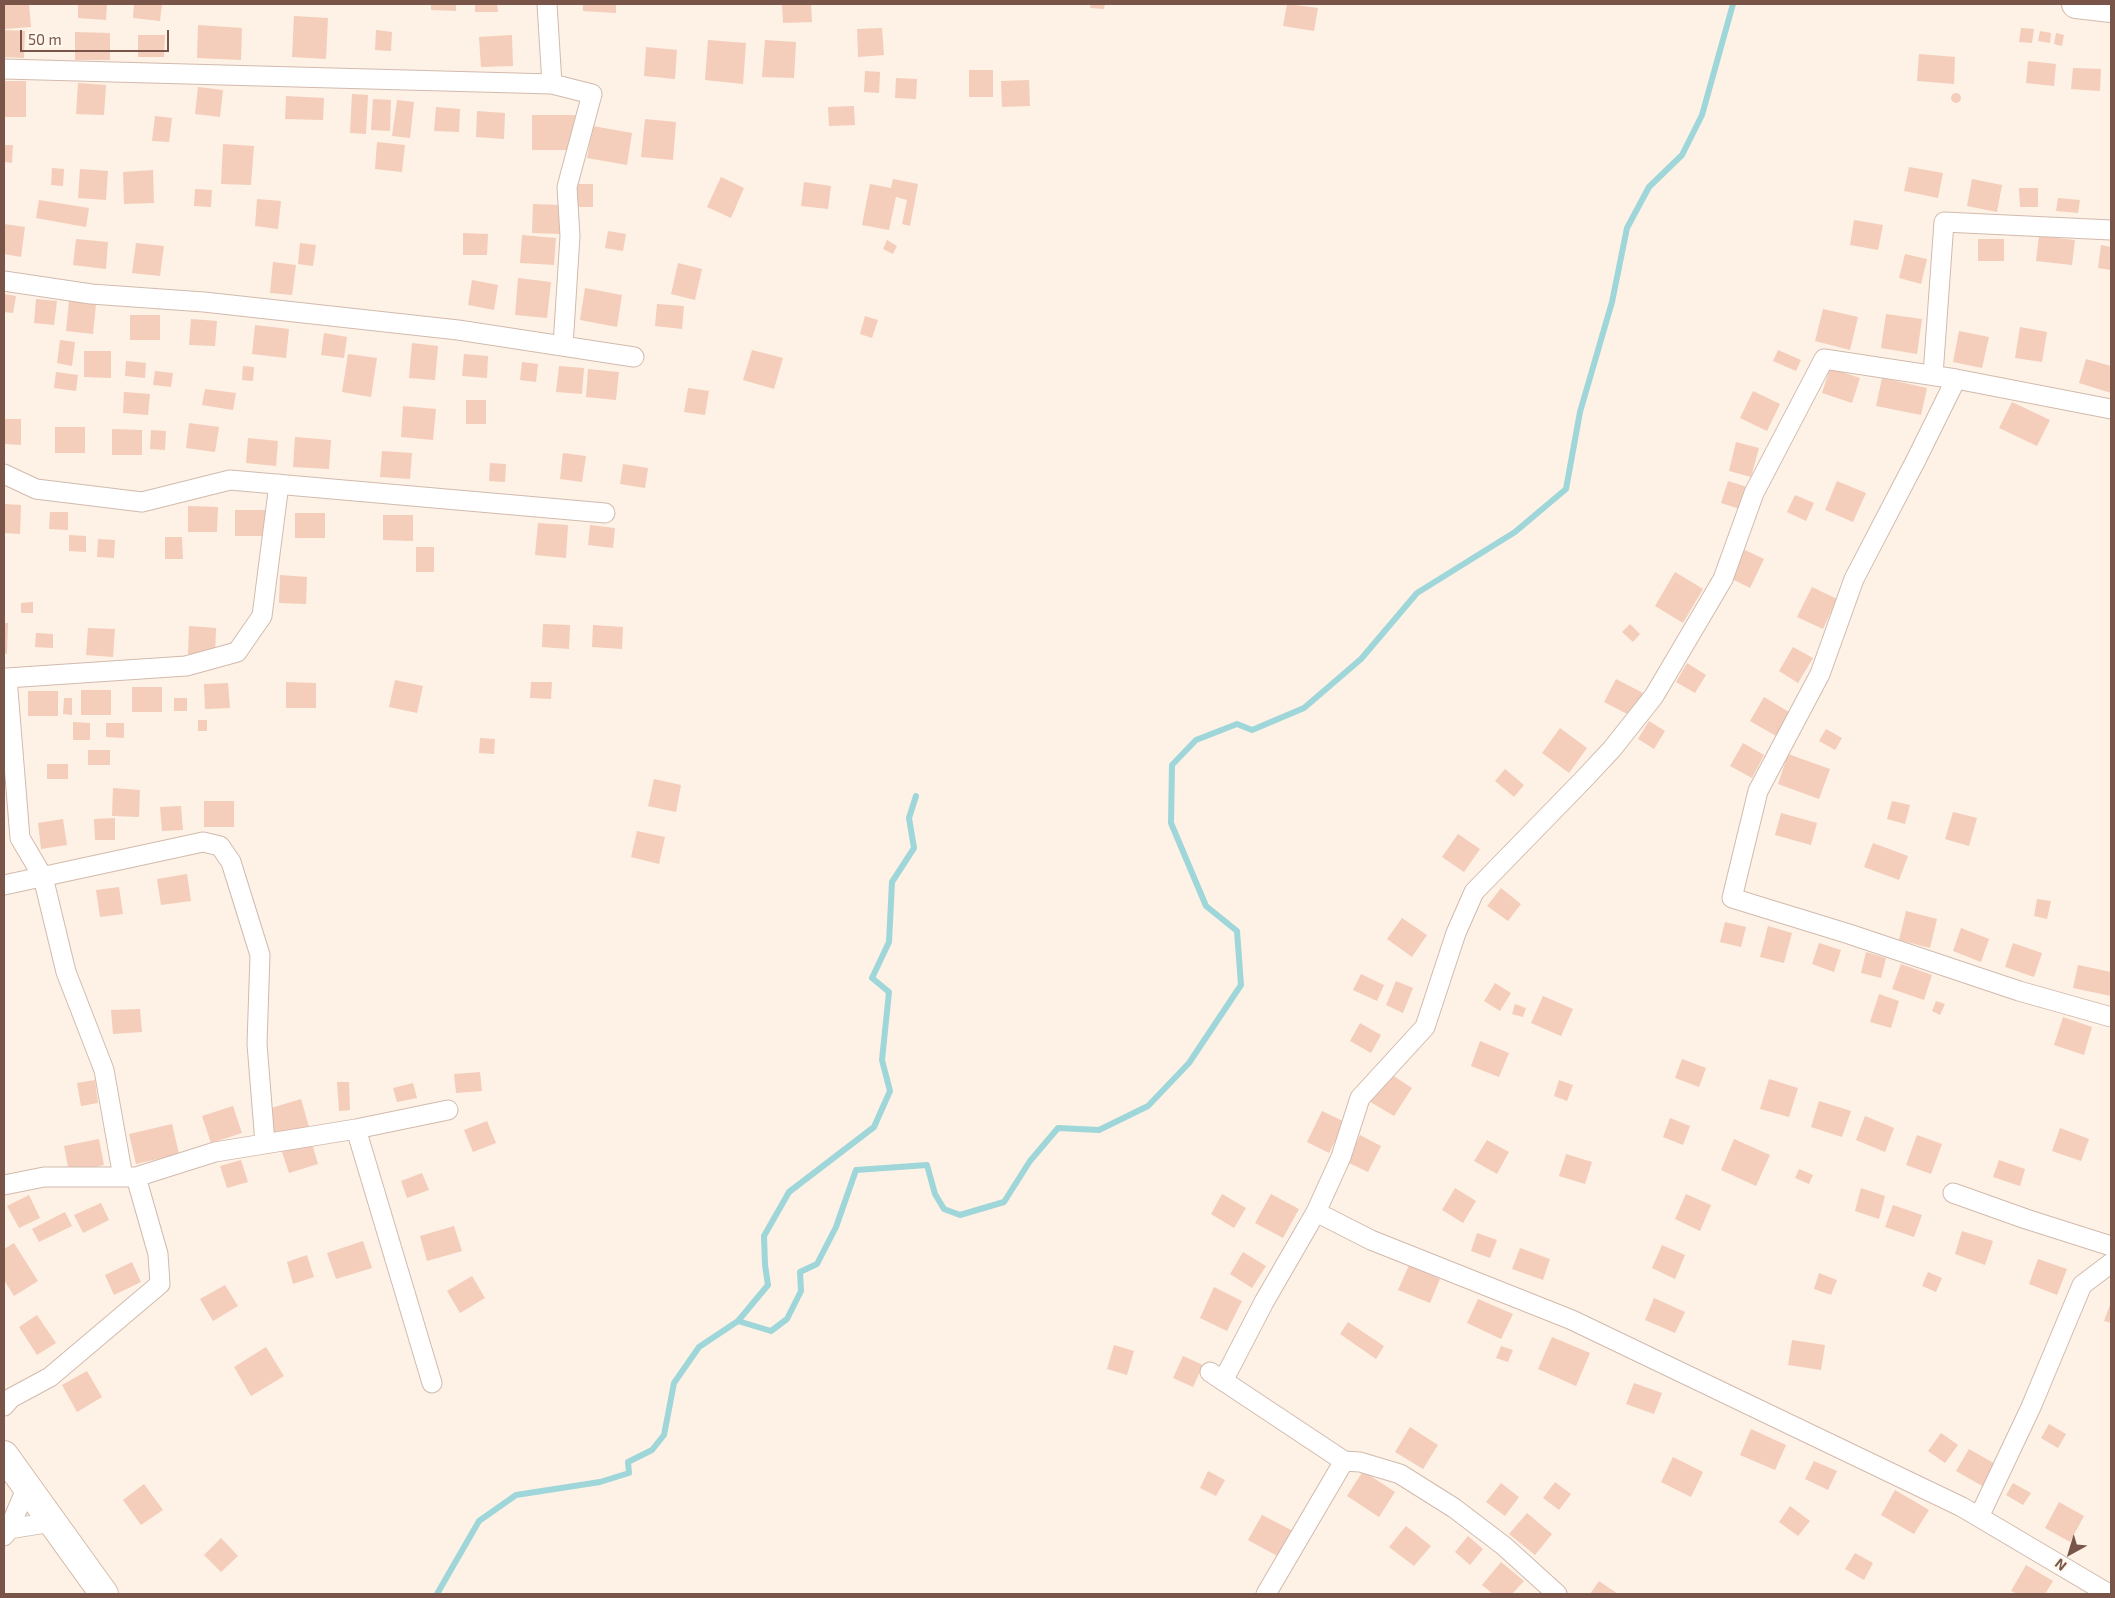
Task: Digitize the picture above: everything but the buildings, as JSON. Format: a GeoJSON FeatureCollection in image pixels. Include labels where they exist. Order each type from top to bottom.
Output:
{"type":"FeatureCollection","features":[{"type":"Feature","properties":{"kind":"main road"},"geometry":{"type":"LineString","coordinates":[[2076,4],[2111,8]]}},
{"type":"Feature","properties":{"kind":"main road"},"geometry":{"type":"LineString","coordinates":[[4,1455],[104,1594]]}},
{"type":"Feature","properties":{"kind":"street"},"geometry":{"type":"LineString","coordinates":[[547,4],[552,84]]}},
{"type":"Feature","properties":{"kind":"street"},"geometry":{"type":"LineString","coordinates":[[4,69],[552,84],[592,94],[567,188],[570,236],[563,346]]}},
{"type":"Feature","properties":{"kind":"street"},"geometry":{"type":"LineString","coordinates":[[1933,375],[1944,222],[2111,230]]}},
{"type":"Feature","properties":{"kind":"street"},"geometry":{"type":"LineString","coordinates":[[4,280],[91,294],[204,302],[458,330],[634,357]]}},
{"type":"Feature","properties":{"kind":"street"},"geometry":{"type":"LineString","coordinates":[[1557,1594],[1504,1546],[1446,1503],[1400,1474],[1360,1462],[1344,1461],[1216,1376],[1264,1302],[1316,1212],[1341,1157],[1360,1098],[1425,1027],[1456,933],[1474,892],[1589,774],[1654,696],[1723,579],[1754,493],[1824,359],[1956,378],[2111,409]]}},
{"type":"Feature","properties":{"kind":"street"},"geometry":{"type":"LineString","coordinates":[[1956,378],[1854,579],[1820,674],[1758,791],[1732,898],[1849,934],[2018,992],[2111,1016]]}},
{"type":"Feature","properties":{"kind":"street"},"geometry":{"type":"LineString","coordinates":[[4,474],[36,490],[142,502],[230,480],[605,513]]}},
{"type":"Feature","properties":{"kind":"street"},"geometry":{"type":"LineString","coordinates":[[4,1406],[11,1398],[50,1377],[160,1284],[158,1254],[129,1177],[104,1070],[66,972],[43,877],[20,838],[5,678],[186,666],[237,652],[262,616],[280,484]]}},
{"type":"Feature","properties":{"kind":"street"},"geometry":{"type":"LineString","coordinates":[[4,885],[203,842],[220,846],[231,862],[260,955],[256,1044],[265,1143]]}},
{"type":"Feature","properties":{"kind":"street"},"geometry":{"type":"LineString","coordinates":[[4,1185],[44,1177],[129,1177],[215,1152],[356,1129],[448,1110]]}},
{"type":"Feature","properties":{"kind":"street"},"geometry":{"type":"LineString","coordinates":[[356,1129],[371,1172],[432,1383]]}},
{"type":"Feature","properties":{"kind":"street"},"geometry":{"type":"LineString","coordinates":[[1954,1193],[2026,1219],[2111,1246]]}},
{"type":"Feature","properties":{"kind":"street"},"geometry":{"type":"LineString","coordinates":[[1316,1212],[1371,1240],[1572,1320],[1962,1507],[2109,1594]]}},
{"type":"Feature","properties":{"kind":"street"},"geometry":{"type":"LineString","coordinates":[[1979,1517],[2031,1407],[2082,1284],[2111,1263]]}},
{"type":"Feature","properties":{"kind":"street"},"geometry":{"type":"LineString","coordinates":[[1266,1594],[1344,1461]]}},
{"type":"Feature","properties":{"kind":"street"},"geometry":{"type":"LineString","coordinates":[[7,1532],[27,1487]]}},
{"type":"Feature","properties":{"kind":"street"},"geometry":{"type":"LineString","coordinates":[[7,1532],[52,1522]]}},
{"type":"Feature","properties":{"kind":"waterway"},"geometry":{"type":"LineString","coordinates":[[437,1594],[479,1521],[516,1495],[600,1482],[629,1473],[628,1462],[652,1450],[664,1435],[674,1383],[699,1347],[738,1321],[771,1331],[787,1319],[801,1291],[800,1272],[817,1264],[836,1227],[856,1170],[927,1165],[935,1194],[944,1209],[960,1215],[1004,1202],[1030,1161],[1058,1128],[1099,1130],[1148,1106],[1189,1063],[1241,985],[1237,931],[1206,906],[1171,823],[1172,765],[1196,740],[1237,724],[1252,730],[1304,708],[1361,659],[1417,593],[1515,532],[1566,489],[1580,412],[1612,302],[1627,228],[1649,187],[1682,155],[1702,115],[1733,4]]}},
{"type":"Feature","properties":{"kind":"waterway"},"geometry":{"type":"LineString","coordinates":[[738,1321],[768,1285],[764,1236],[789,1192],[874,1127],[890,1091],[882,1060],[889,992],[872,978],[889,942],[892,882],[914,848],[909,818],[916,796]]}}]}
